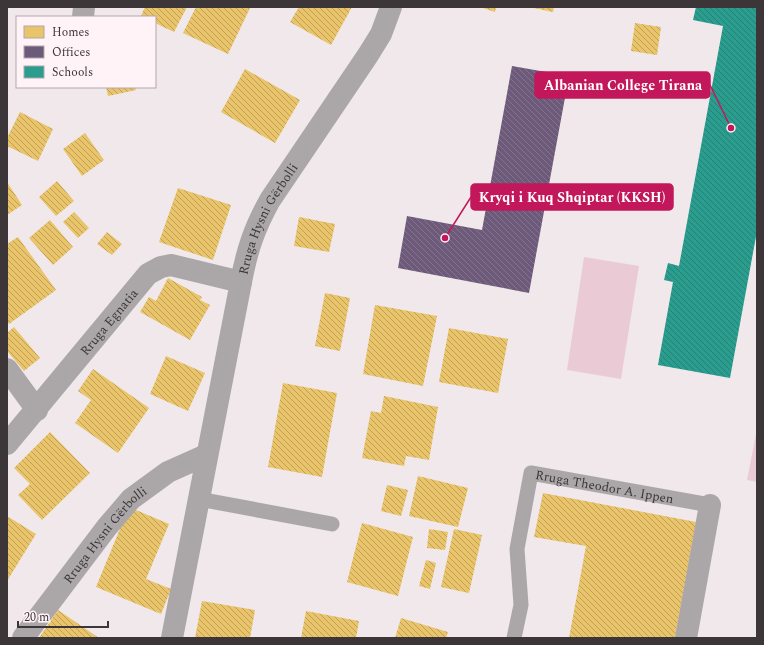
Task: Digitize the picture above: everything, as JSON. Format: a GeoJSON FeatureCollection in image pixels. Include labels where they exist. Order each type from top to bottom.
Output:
{"type":"FeatureCollection","features":[{"type":"Feature","properties":{"kind":"street","name":"Rruga Hysni Gërbolli"},"geometry":{"type":"LineString","coordinates":[[172,638],[206,456],[248,247],[258,222],[270,200],[381,34],[391,7]]}},
{"type":"Feature","properties":{"kind":"street","name":"Rruga Egnatia"},"geometry":{"type":"LineString","coordinates":[[7,444],[37,410],[148,274],[161,267],[172,265],[241,282]]}},
{"type":"Feature","properties":{"kind":"street"},"geometry":{"type":"LineString","coordinates":[[7,369],[37,410]]}},
{"type":"Feature","properties":{"kind":"street","name":"Rruga Hysni Gërbolli"},"geometry":{"type":"LineString","coordinates":[[23,638],[107,527],[131,499],[168,472],[206,456]]}},
{"type":"Feature","properties":{"kind":"street","name":"Rruga Theodor A. Ippen"},"geometry":{"type":"LineString","coordinates":[[686,638],[710,505]]}},
{"type":"Feature","properties":{"kind":"lane","name":"Rruga Theodor A. Ippen"},"geometry":{"type":"LineString","coordinates":[[514,638],[521,605],[517,549],[532,473],[710,505]]}},
{"type":"Feature","properties":{"kind":"lane"},"geometry":{"type":"LineString","coordinates":[[199,499],[332,524]]}},
{"type":"Feature","properties":{"kind":"shaded area"},"geometry":{"type":"Polygon","coordinates":[[[584,257],[639,266],[621,379],[567,370],[584,257]]]}},
{"type":"Feature","properties":{"kind":"shaded area"},"geometry":{"type":"Polygon","coordinates":[[[757,429],[757,482],[747,480],[757,429]]]}},
{"type":"Feature","properties":{"kind":"building: Homes"},"geometry":{"type":"Polygon","coordinates":[[[145,7],[187,7],[174,32],[156,23],[156,16],[141,16],[145,7]]]}},
{"type":"Feature","properties":{"kind":"building: Homes"},"geometry":{"type":"Polygon","coordinates":[[[196,7],[250,8],[228,54],[183,33],[196,7]]]}},
{"type":"Feature","properties":{"kind":"building: Homes"},"geometry":{"type":"Polygon","coordinates":[[[299,7],[352,7],[331,45],[290,22],[299,7]]]}},
{"type":"Feature","properties":{"kind":"building: Homes"},"geometry":{"type":"Polygon","coordinates":[[[480,7],[496,7],[495,12],[480,7]]]}},
{"type":"Feature","properties":{"kind":"building: Homes"},"geometry":{"type":"Polygon","coordinates":[[[529,7],[554,7],[553,12],[529,7]]]}},
{"type":"Feature","properties":{"kind":"building: Homes"},"geometry":{"type":"Polygon","coordinates":[[[635,23],[661,27],[657,55],[631,51],[635,23]]]}},
{"type":"Feature","properties":{"kind":"building: Homes"},"geometry":{"type":"Polygon","coordinates":[[[245,69],[300,100],[275,143],[221,112],[245,69]]]}},
{"type":"Feature","properties":{"kind":"building: Homes"},"geometry":{"type":"Polygon","coordinates":[[[106,88],[135,88],[136,90],[108,96],[106,88]]]}},
{"type":"Feature","properties":{"kind":"building: Homes"},"geometry":{"type":"Polygon","coordinates":[[[20,112],[53,129],[38,161],[7,146],[7,138],[20,112]]]}},
{"type":"Feature","properties":{"kind":"building: Homes"},"geometry":{"type":"Polygon","coordinates":[[[85,133],[104,160],[82,176],[63,149],[85,133]]]}},
{"type":"Feature","properties":{"kind":"building: Homes"},"geometry":{"type":"Polygon","coordinates":[[[57,181],[74,201],[56,216],[39,197],[57,181]]]}},
{"type":"Feature","properties":{"kind":"building: Homes"},"geometry":{"type":"Polygon","coordinates":[[[7,182],[22,205],[7,215],[7,182]]]}},
{"type":"Feature","properties":{"kind":"building: Homes"},"geometry":{"type":"Polygon","coordinates":[[[178,188],[231,205],[213,260],[159,242],[178,188]]]}},
{"type":"Feature","properties":{"kind":"building: Homes"},"geometry":{"type":"Polygon","coordinates":[[[74,212],[89,228],[78,238],[63,222],[74,212]]]}},
{"type":"Feature","properties":{"kind":"building: Homes"},"geometry":{"type":"Polygon","coordinates":[[[299,217],[335,224],[329,252],[294,246],[299,217]]]}},
{"type":"Feature","properties":{"kind":"building: Homes"},"geometry":{"type":"Polygon","coordinates":[[[50,220],[73,247],[53,265],[29,238],[50,220]]]}},
{"type":"Feature","properties":{"kind":"building: Homes"},"geometry":{"type":"Polygon","coordinates":[[[107,232],[122,244],[112,255],[97,244],[107,232]]]}},
{"type":"Feature","properties":{"kind":"building: Homes"},"geometry":{"type":"Polygon","coordinates":[[[18,237],[56,290],[9,324],[7,322],[7,244],[18,237]]]}},
{"type":"Feature","properties":{"kind":"building: Homes"},"geometry":{"type":"Polygon","coordinates":[[[168,278],[202,297],[200,300],[210,305],[190,340],[140,312],[149,297],[156,301],[168,278]]]}},
{"type":"Feature","properties":{"kind":"building: Homes"},"geometry":{"type":"Polygon","coordinates":[[[325,293],[350,298],[340,351],[315,346],[325,293]]]}},
{"type":"Feature","properties":{"kind":"building: Homes"},"geometry":{"type":"Polygon","coordinates":[[[375,305],[437,316],[423,386],[363,374],[375,305]]]}},
{"type":"Feature","properties":{"kind":"building: Homes"},"geometry":{"type":"Polygon","coordinates":[[[14,327],[40,358],[24,371],[7,351],[7,333],[14,327]]]}},
{"type":"Feature","properties":{"kind":"building: Homes"},"geometry":{"type":"Polygon","coordinates":[[[449,328],[508,339],[498,393],[439,382],[449,328]]]}},
{"type":"Feature","properties":{"kind":"building: Homes"},"geometry":{"type":"Polygon","coordinates":[[[166,356],[205,373],[188,411],[150,394],[166,356]]]}},
{"type":"Feature","properties":{"kind":"building: Homes"},"geometry":{"type":"Polygon","coordinates":[[[93,369],[149,408],[118,453],[75,423],[91,400],[78,391],[93,369]]]}},
{"type":"Feature","properties":{"kind":"building: Homes"},"geometry":{"type":"Polygon","coordinates":[[[283,383],[337,393],[322,477],[268,467],[283,383]]]}},
{"type":"Feature","properties":{"kind":"building: Homes"},"geometry":{"type":"Polygon","coordinates":[[[384,396],[438,407],[429,460],[406,456],[404,466],[362,458],[371,411],[381,413],[384,396]]]}},
{"type":"Feature","properties":{"kind":"building: Homes"},"geometry":{"type":"Polygon","coordinates":[[[50,432],[90,473],[42,520],[18,495],[30,484],[14,468],[50,432]]]}},
{"type":"Feature","properties":{"kind":"building: Homes"},"geometry":{"type":"Polygon","coordinates":[[[418,476],[468,488],[458,527],[409,516],[418,476]]]}},
{"type":"Feature","properties":{"kind":"building: Homes"},"geometry":{"type":"Polygon","coordinates":[[[387,485],[408,490],[401,516],[381,511],[387,485]]]}},
{"type":"Feature","properties":{"kind":"building: Homes"},"geometry":{"type":"Polygon","coordinates":[[[543,493],[696,522],[675,638],[569,638],[586,546],[534,537],[543,493]]]}},
{"type":"Feature","properties":{"kind":"building: Homes"},"geometry":{"type":"Polygon","coordinates":[[[129,507],[169,524],[146,579],[171,589],[161,614],[96,587],[129,507]]]}},
{"type":"Feature","properties":{"kind":"building: Homes"},"geometry":{"type":"Polygon","coordinates":[[[7,516],[36,534],[7,581],[7,516]]]}},
{"type":"Feature","properties":{"kind":"building: Homes"},"geometry":{"type":"Polygon","coordinates":[[[362,523],[413,537],[398,596],[347,582],[362,523]]]}},
{"type":"Feature","properties":{"kind":"building: Homes"},"geometry":{"type":"Polygon","coordinates":[[[429,529],[448,532],[445,550],[427,548],[429,529]]]}},
{"type":"Feature","properties":{"kind":"building: Homes"},"geometry":{"type":"Polygon","coordinates":[[[454,529],[482,535],[469,593],[441,587],[454,529]]]}},
{"type":"Feature","properties":{"kind":"building: Homes"},"geometry":{"type":"Polygon","coordinates":[[[426,560],[436,563],[430,589],[419,586],[426,560]]]}},
{"type":"Feature","properties":{"kind":"building: Homes"},"geometry":{"type":"Polygon","coordinates":[[[202,601],[255,610],[250,638],[195,638],[202,601]]]}},
{"type":"Feature","properties":{"kind":"building: Homes"},"geometry":{"type":"Polygon","coordinates":[[[58,610],[99,638],[39,638],[58,610]]]}},
{"type":"Feature","properties":{"kind":"building: Homes"},"geometry":{"type":"Polygon","coordinates":[[[306,611],[359,621],[356,638],[301,638],[306,611]]]}},
{"type":"Feature","properties":{"kind":"building: Homes"},"geometry":{"type":"Polygon","coordinates":[[[401,618],[448,632],[446,638],[395,638],[401,618]]]}},
{"type":"Feature","properties":{"kind":"building: Offices"},"geometry":{"type":"Polygon","coordinates":[[[512,66],[569,76],[529,293],[398,268],[407,216],[482,230],[512,66]]]}},
{"type":"Feature","properties":{"kind":"building: Schools"},"geometry":{"type":"Polygon","coordinates":[[[696,7],[757,7],[757,231],[730,378],[658,365],[673,282],[664,280],[668,263],[679,266],[723,26],[693,20],[696,7]]]}},
{"type":"Feature","properties":{"kind":"place","name":"Albanian College Tirana"},"geometry":{"type":"Point","coordinates":[731,128]}},
{"type":"Feature","properties":{"kind":"place","name":"Kryqi i Kuq Shqiptar (KKSH)"},"geometry":{"type":"Point","coordinates":[445,238]}}]}
